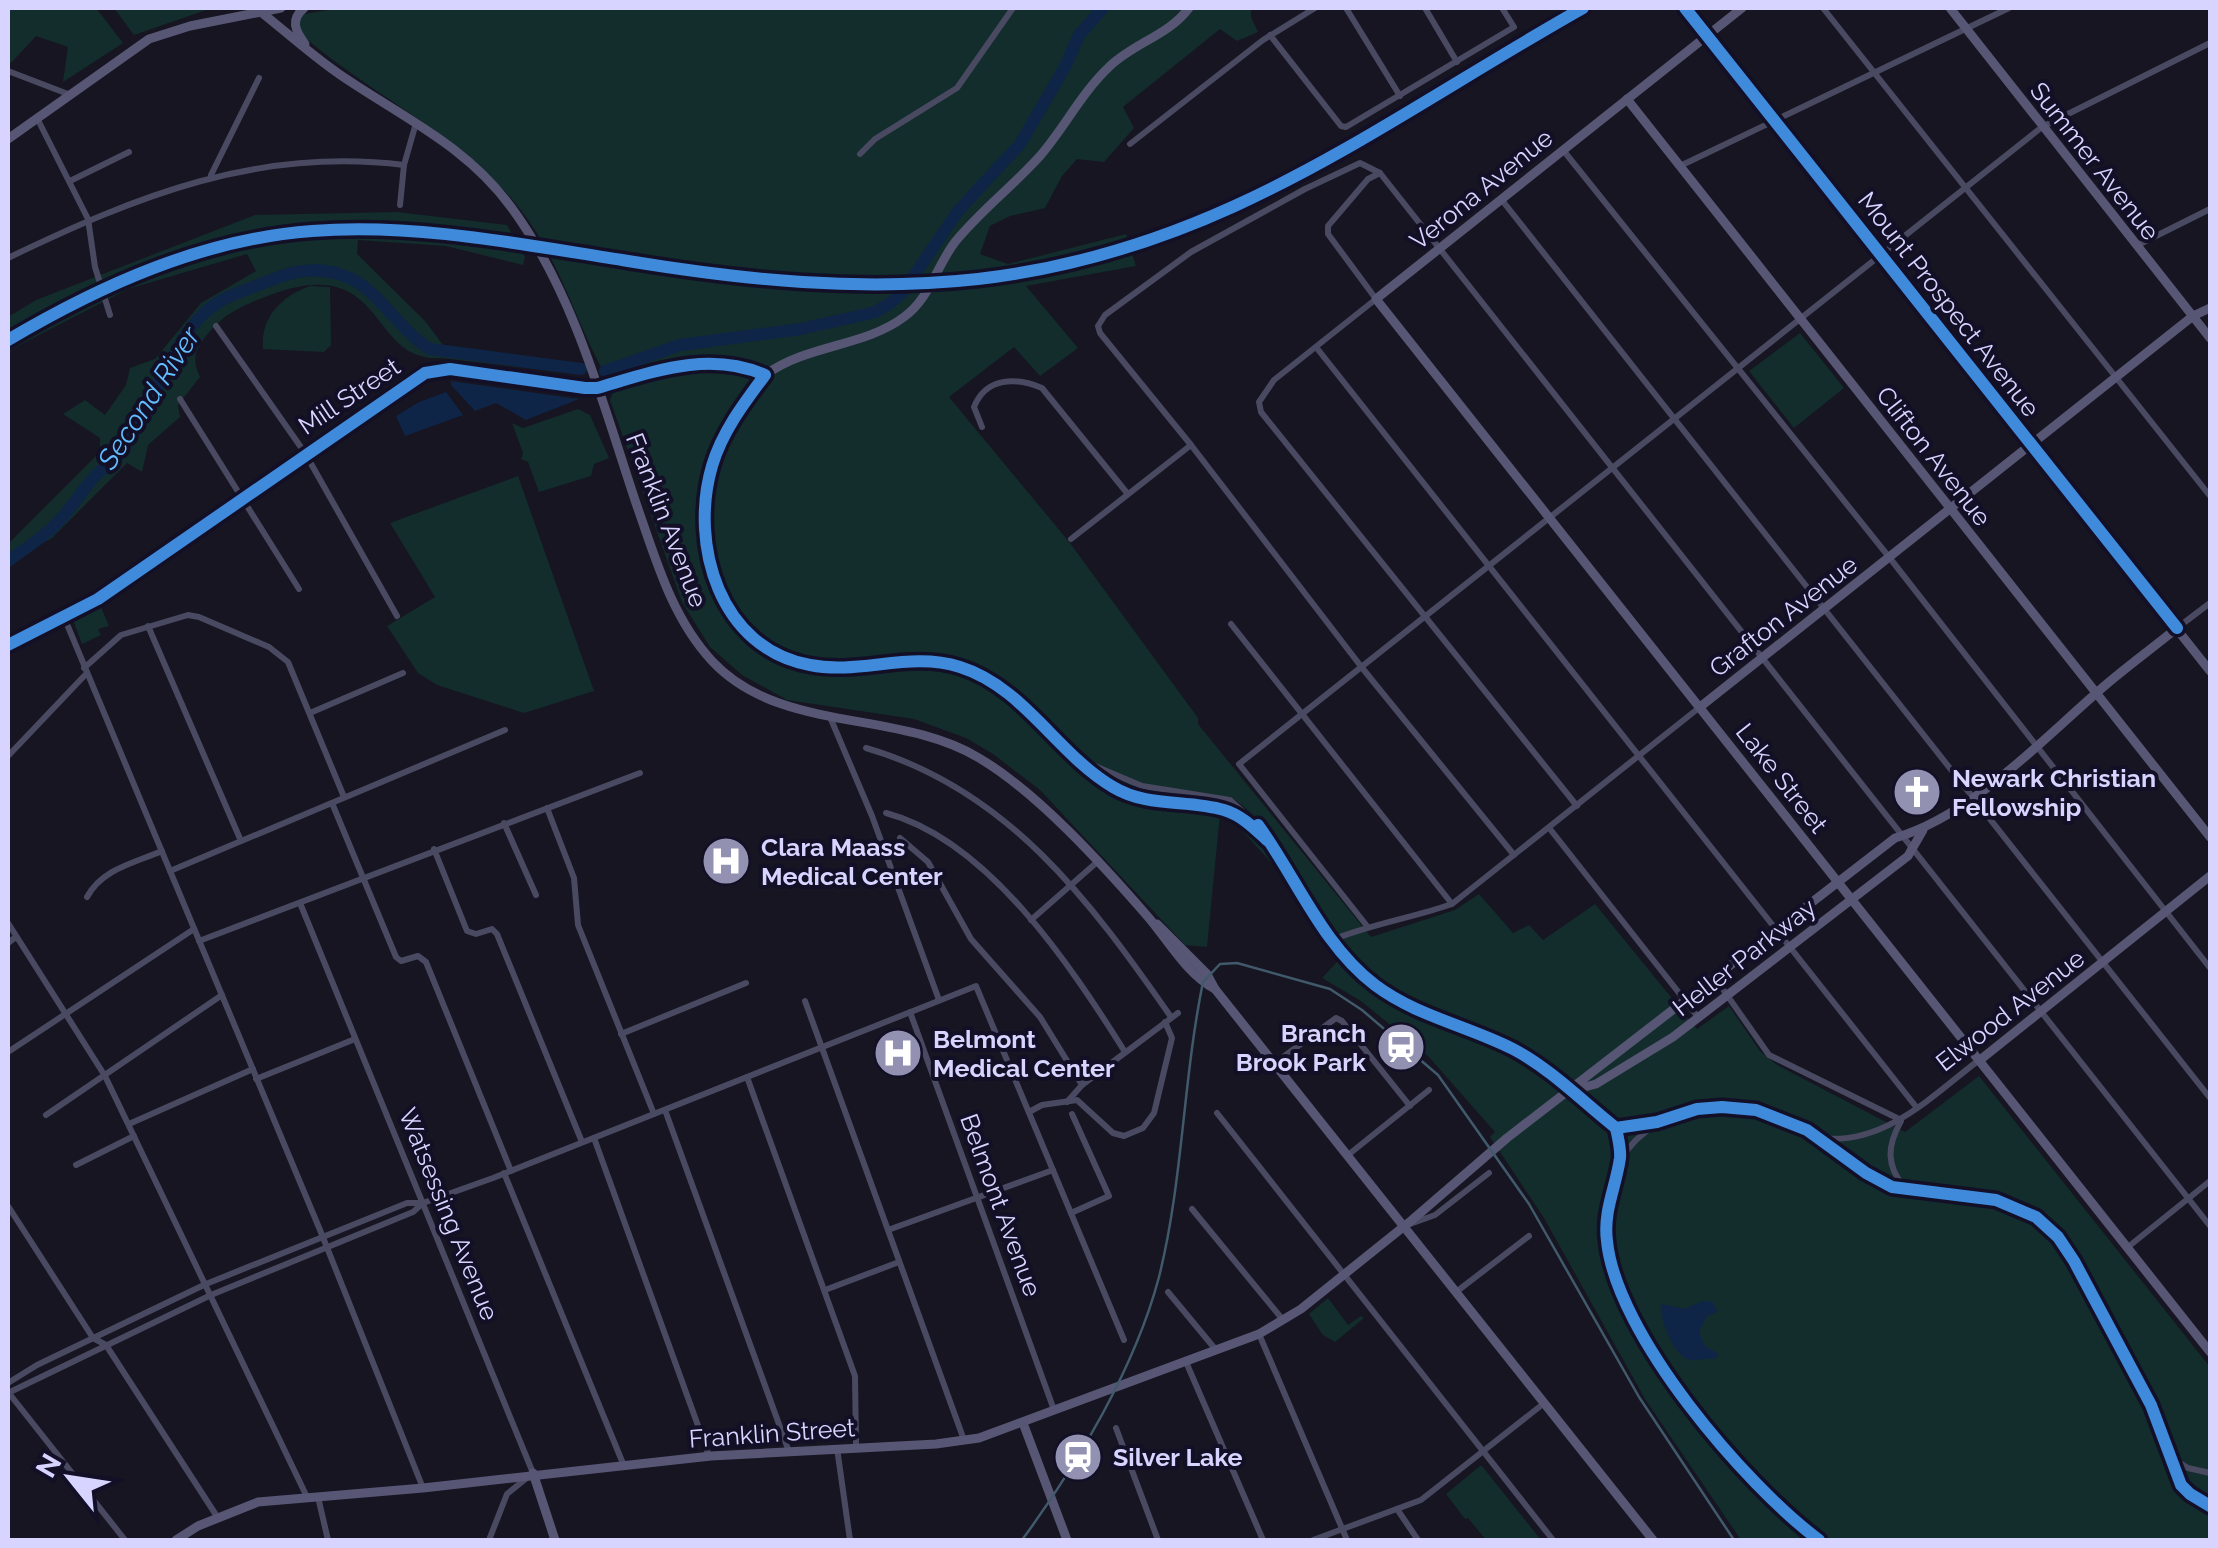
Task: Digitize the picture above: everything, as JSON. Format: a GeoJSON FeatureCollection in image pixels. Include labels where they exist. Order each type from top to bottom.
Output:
{"type":"FeatureCollection","features":[{"type":"Feature","properties":{"kind":"street"},"geometry":{"type":"LineString","coordinates":[[213,22],[225,8]]}},
{"type":"Feature","properties":{"kind":"street"},"geometry":{"type":"LineString","coordinates":[[8,139],[149,39],[259,10],[282,8]]}},
{"type":"Feature","properties":{"kind":"street"},"geometry":{"type":"LineString","coordinates":[[304,8],[294,22],[308,51]]}},
{"type":"Feature","properties":{"kind":"street"},"geometry":{"type":"LineString","coordinates":[[860,154],[875,139],[957,88],[1014,8]]}},
{"type":"Feature","properties":{"kind":"street"},"geometry":{"type":"LineString","coordinates":[[1188,8],[1170,27],[1114,62],[1096,79],[1025,173],[952,247],[910,312],[883,329],[806,352],[765,375],[734,418],[711,468],[706,532],[714,584],[740,626],[778,656],[811,666],[850,667],[911,660],[964,668],[1008,693],[1076,758],[1116,789],[1158,802],[1225,810],[1247,822],[1267,840]]}},
{"type":"Feature","properties":{"kind":"street"},"geometry":{"type":"LineString","coordinates":[[1130,144],[1270,34],[1315,8]]}},
{"type":"Feature","properties":{"kind":"street"},"geometry":{"type":"LineString","coordinates":[[1346,8],[1400,96]]}},
{"type":"Feature","properties":{"kind":"street"},"geometry":{"type":"LineString","coordinates":[[1425,8],[1457,62]]}},
{"type":"Feature","properties":{"kind":"street"},"geometry":{"type":"LineString","coordinates":[[1270,34],[1345,127],[1514,27],[1502,8]]}},
{"type":"Feature","properties":{"kind":"street","name":"Mount Prospect Avenue"},"geometry":{"type":"LineString","coordinates":[[1685,8],[2210,671]]}},
{"type":"Feature","properties":{"kind":"street","name":"Verona Avenue"},"geometry":{"type":"LineString","coordinates":[[1426,618],[1261,411],[1259,402],[1264,391],[1742,8]]}},
{"type":"Feature","properties":{"kind":"street"},"geometry":{"type":"LineString","coordinates":[[1823,8],[2210,496]]}},
{"type":"Feature","properties":{"kind":"street","name":"Summer Avenue"},"geometry":{"type":"LineString","coordinates":[[1950,8],[2210,338]]}},
{"type":"Feature","properties":{"kind":"street"},"geometry":{"type":"LineString","coordinates":[[1680,166],[2009,8]]}},
{"type":"Feature","properties":{"kind":"street","name":"Franklin Avenue"},"geometry":{"type":"LineString","coordinates":[[259,10],[340,75],[416,121],[470,162],[512,208],[556,286],[678,613],[712,661],[748,687],[786,704],[918,732],[977,756],[1032,797],[1151,921],[1162,927],[1208,974],[1653,1540]]}},
{"type":"Feature","properties":{"kind":"street"},"geometry":{"type":"LineString","coordinates":[[1366,926],[1239,764],[2042,127],[2210,43]]}},
{"type":"Feature","properties":{"kind":"street"},"geometry":{"type":"LineString","coordinates":[[8,70],[68,94]]}},
{"type":"Feature","properties":{"kind":"street"},"geometry":{"type":"LineString","coordinates":[[211,176],[259,78]]}},
{"type":"Feature","properties":{"kind":"street","name":"Clifton Avenue"},"geometry":{"type":"LineString","coordinates":[[1627,99],[2210,837]]}},
{"type":"Feature","properties":{"kind":"street"},"geometry":{"type":"LineString","coordinates":[[37,118],[88,219],[95,267],[110,315]]}},
{"type":"Feature","properties":{"kind":"street"},"geometry":{"type":"LineString","coordinates":[[400,204],[404,166],[416,121]]}},
{"type":"Feature","properties":{"kind":"street"},"geometry":{"type":"LineString","coordinates":[[1563,150],[2210,968]]}},
{"type":"Feature","properties":{"kind":"street"},"geometry":{"type":"LineString","coordinates":[[70,181],[129,152]]}},
{"type":"Feature","properties":{"kind":"street"},"geometry":{"type":"LineString","coordinates":[[8,258],[88,219],[211,176],[320,163],[404,166]]}},
{"type":"Feature","properties":{"kind":"street"},"geometry":{"type":"LineString","coordinates":[[1514,855],[1362,669],[1098,326],[1105,315],[1192,252],[1352,165],[1368,164],[1380,173],[2210,1226]]}},
{"type":"Feature","properties":{"kind":"street","name":"Lake Street"},"geometry":{"type":"LineString","coordinates":[[1380,173],[1368,179],[1328,226],[1328,234],[2210,1352]]}},
{"type":"Feature","properties":{"kind":"street"},"geometry":{"type":"LineString","coordinates":[[1501,200],[2210,1098]]}},
{"type":"Feature","properties":{"kind":"street"},"geometry":{"type":"LineString","coordinates":[[2136,246],[2210,208]]}},
{"type":"Feature","properties":{"kind":"street","name":"Grafton Avenue"},"geometry":{"type":"LineString","coordinates":[[1332,940],[1366,926],[1452,904],[2193,316],[2210,308]]}},
{"type":"Feature","properties":{"kind":"street"},"geometry":{"type":"LineString","coordinates":[[216,326],[306,453],[397,616]]}},
{"type":"Feature","properties":{"kind":"street"},"geometry":{"type":"LineString","coordinates":[[1316,347],[1917,1108]]}},
{"type":"Feature","properties":{"kind":"street","name":"Mill Street"},"geometry":{"type":"LineString","coordinates":[[8,645],[98,599],[419,376],[437,370],[597,388],[693,363],[749,368],[765,375]]}},
{"type":"Feature","properties":{"kind":"street"},"geometry":{"type":"LineString","coordinates":[[982,427],[974,407],[985,390],[1007,380],[1042,388],[1127,494]]}},
{"type":"Feature","properties":{"kind":"street"},"geometry":{"type":"LineString","coordinates":[[180,399],[299,589]]}},
{"type":"Feature","properties":{"kind":"street"},"geometry":{"type":"LineString","coordinates":[[1071,540],[1192,445]]}},
{"type":"Feature","properties":{"kind":"street","name":"Heller Parkway"},"geometry":{"type":"LineString","coordinates":[[1343,1274],[1484,1156],[1895,838],[1923,830],[2037,746],[2210,602]]}},
{"type":"Feature","properties":{"kind":"street"},"geometry":{"type":"LineString","coordinates":[[63,616],[323,1237],[423,1488]]}},
{"type":"Feature","properties":{"kind":"street"},"geometry":{"type":"LineString","coordinates":[[8,756],[112,640],[178,617],[198,617],[269,647],[288,662],[344,797]]}},
{"type":"Feature","properties":{"kind":"street"},"geometry":{"type":"LineString","coordinates":[[1426,618],[1576,806]]}},
{"type":"Feature","properties":{"kind":"street"},"geometry":{"type":"LineString","coordinates":[[1231,624],[1452,904]]}},
{"type":"Feature","properties":{"kind":"street"},"geometry":{"type":"LineString","coordinates":[[148,626],[241,841]]}},
{"type":"Feature","properties":{"kind":"street"},"geometry":{"type":"LineString","coordinates":[[310,714],[403,674]]}},
{"type":"Feature","properties":{"kind":"street"},"geometry":{"type":"LineString","coordinates":[[829,715],[872,816],[940,1000]]}},
{"type":"Feature","properties":{"kind":"street"},"geometry":{"type":"LineString","coordinates":[[170,871],[505,730]]}},
{"type":"Feature","properties":{"kind":"street"},"geometry":{"type":"LineString","coordinates":[[866,748],[947,782],[986,804],[1093,907],[1171,1017],[1172,1038],[1154,1113],[1143,1128],[1124,1136],[1112,1134],[1076,1100],[1028,1112]]}},
{"type":"Feature","properties":{"kind":"street"},"geometry":{"type":"LineString","coordinates":[[1076,758],[1142,786],[1222,797],[1246,812],[1332,940],[1361,973],[1398,1000],[1516,1051],[1616,1128],[1620,1160]]}},
{"type":"Feature","properties":{"kind":"street"},"geometry":{"type":"LineString","coordinates":[[199,941],[640,773]]}},
{"type":"Feature","properties":{"kind":"street"},"geometry":{"type":"LineString","coordinates":[[332,803],[396,957],[401,961],[418,956],[426,962],[624,1466]]}},
{"type":"Feature","properties":{"kind":"street"},"geometry":{"type":"LineString","coordinates":[[547,808],[574,878],[578,925],[654,1114]]}},
{"type":"Feature","properties":{"kind":"street"},"geometry":{"type":"LineString","coordinates":[[886,814],[912,820],[956,847],[1031,920],[1082,984],[1125,1052]]}},
{"type":"Feature","properties":{"kind":"street"},"geometry":{"type":"LineString","coordinates":[[504,824],[536,895]]}},
{"type":"Feature","properties":{"kind":"street"},"geometry":{"type":"LineString","coordinates":[[1550,829],[1699,1018]]}},
{"type":"Feature","properties":{"kind":"street","name":"Heller Parkway"},"geometry":{"type":"LineString","coordinates":[[1570,1091],[1606,1078],[1699,1018],[1915,848],[1923,830]]}},
{"type":"Feature","properties":{"kind":"street"},"geometry":{"type":"LineString","coordinates":[[900,838],[928,862],[971,939],[1040,1017],[1082,1085]]}},
{"type":"Feature","properties":{"kind":"street"},"geometry":{"type":"LineString","coordinates":[[434,850],[471,934],[492,929],[497,934],[582,1142]]}},
{"type":"Feature","properties":{"kind":"street"},"geometry":{"type":"LineString","coordinates":[[87,898],[100,878],[162,851]]}},
{"type":"Feature","properties":{"kind":"street"},"geometry":{"type":"LineString","coordinates":[[1031,920],[1096,863]]}},
{"type":"Feature","properties":{"kind":"street","name":"Elwood Avenue"},"geometry":{"type":"LineString","coordinates":[[1818,1138],[1870,1134],[1901,1120],[2210,876]]}},
{"type":"Feature","properties":{"kind":"street","name":"Watsessing Avenue"},"geometry":{"type":"LineString","coordinates":[[300,903],[533,1473],[555,1540]]}},
{"type":"Feature","properties":{"kind":"street"},"geometry":{"type":"LineString","coordinates":[[8,923],[105,1076],[312,1497],[328,1540]]}},
{"type":"Feature","properties":{"kind":"street"},"geometry":{"type":"LineString","coordinates":[[8,1052],[194,929]]}},
{"type":"Feature","properties":{"kind":"street"},"geometry":{"type":"LineString","coordinates":[[8,944],[16,937]]}},
{"type":"Feature","properties":{"kind":"street"},"geometry":{"type":"LineString","coordinates":[[1715,978],[1747,1028],[1770,1055],[1901,1120],[1892,1136],[1890,1162],[1908,1190]]}},
{"type":"Feature","properties":{"kind":"street"},"geometry":{"type":"LineString","coordinates":[[621,1034],[746,983]]}},
{"type":"Feature","properties":{"kind":"street"},"geometry":{"type":"LineString","coordinates":[[8,1383],[206,1284],[407,1203],[423,1203],[508,1172],[976,986],[1124,1340]]}},
{"type":"Feature","properties":{"kind":"street"},"geometry":{"type":"LineString","coordinates":[[46,1114],[222,994]]}},
{"type":"Feature","properties":{"kind":"street"},"geometry":{"type":"LineString","coordinates":[[805,1002],[964,1440]]}},
{"type":"Feature","properties":{"kind":"street","name":"Belmont Avenue"},"geometry":{"type":"LineString","coordinates":[[910,1012],[1054,1411]]}},
{"type":"Feature","properties":{"kind":"street"},"geometry":{"type":"LineString","coordinates":[[1066,1102],[1082,1085],[1171,1017]]}},
{"type":"Feature","properties":{"kind":"street"},"geometry":{"type":"LineString","coordinates":[[1275,1062],[1336,1018],[1410,1106]]}},
{"type":"Feature","properties":{"kind":"street"},"geometry":{"type":"LineString","coordinates":[[256,1079],[356,1039]]}},
{"type":"Feature","properties":{"kind":"street"},"geometry":{"type":"LineString","coordinates":[[129,1124],[253,1070]]}},
{"type":"Feature","properties":{"kind":"street"},"geometry":{"type":"LineString","coordinates":[[746,1077],[855,1376],[856,1446]]}},
{"type":"Feature","properties":{"kind":"street"},"geometry":{"type":"LineString","coordinates":[[1348,1154],[1429,1090]]}},
{"type":"Feature","properties":{"kind":"street"},"geometry":{"type":"LineString","coordinates":[[1616,1128],[1658,1122],[1697,1109],[1737,1107],[1770,1114],[1818,1138],[1878,1180],[1908,1190],[1996,1200],[2036,1217],[2058,1237],[2151,1404],[2181,1484],[2210,1506]]}},
{"type":"Feature","properties":{"kind":"street"},"geometry":{"type":"LineString","coordinates":[[664,1110],[788,1449]]}},
{"type":"Feature","properties":{"kind":"street"},"geometry":{"type":"LineString","coordinates":[[1216,1113],[1553,1540]]}},
{"type":"Feature","properties":{"kind":"street"},"geometry":{"type":"LineString","coordinates":[[1071,1213],[1109,1196],[1072,1114]]}},
{"type":"Feature","properties":{"kind":"street"},"geometry":{"type":"LineString","coordinates":[[1658,1122],[1620,1160],[1608,1202],[1606,1242],[1628,1308],[1646,1343],[1697,1414],[1752,1480],[1819,1540]]}},
{"type":"Feature","properties":{"kind":"street"},"geometry":{"type":"LineString","coordinates":[[76,1165],[134,1136]]}},
{"type":"Feature","properties":{"kind":"street"},"geometry":{"type":"LineString","coordinates":[[594,1138],[709,1456]]}},
{"type":"Feature","properties":{"kind":"street"},"geometry":{"type":"LineString","coordinates":[[888,1230],[1053,1170]]}},
{"type":"Feature","properties":{"kind":"street","name":"Heller Parkway"},"geometry":{"type":"LineString","coordinates":[[1404,1226],[1435,1214],[1489,1173]]}},
{"type":"Feature","properties":{"kind":"street"},"geometry":{"type":"LineString","coordinates":[[2128,1247],[2210,1181]]}},
{"type":"Feature","properties":{"kind":"street"},"geometry":{"type":"LineString","coordinates":[[124,1540],[8,1393],[212,1295],[413,1212],[423,1203]]}},
{"type":"Feature","properties":{"kind":"street"},"geometry":{"type":"LineString","coordinates":[[8,1206],[93,1338],[106,1345],[218,1518]]}},
{"type":"Feature","properties":{"kind":"street"},"geometry":{"type":"LineString","coordinates":[[1192,1209],[1284,1321]]}},
{"type":"Feature","properties":{"kind":"street"},"geometry":{"type":"LineString","coordinates":[[1456,1292],[1529,1236]]}},
{"type":"Feature","properties":{"kind":"street"},"geometry":{"type":"LineString","coordinates":[[825,1290],[899,1262]]}},
{"type":"Feature","properties":{"kind":"street","name":"Franklin Street"},"geometry":{"type":"LineString","coordinates":[[176,1540],[258,1502],[788,1449],[964,1440],[1023,1423],[1260,1334],[1284,1321],[1343,1274]]}},
{"type":"Feature","properties":{"kind":"street"},"geometry":{"type":"LineString","coordinates":[[1168,1292],[1216,1350]]}},
{"type":"Feature","properties":{"kind":"street"},"geometry":{"type":"LineString","coordinates":[[1260,1334],[1347,1540]]}},
{"type":"Feature","properties":{"kind":"street"},"geometry":{"type":"LineString","coordinates":[[1186,1362],[1264,1540]]}},
{"type":"Feature","properties":{"kind":"street"},"geometry":{"type":"LineString","coordinates":[[1313,1540],[1422,1500],[1544,1404]]}},
{"type":"Feature","properties":{"kind":"street"},"geometry":{"type":"LineString","coordinates":[[1023,1423],[1068,1540]]}},
{"type":"Feature","properties":{"kind":"street"},"geometry":{"type":"LineString","coordinates":[[1116,1428],[1158,1540]]}},
{"type":"Feature","properties":{"kind":"street"},"geometry":{"type":"LineString","coordinates":[[837,1446],[850,1540]]}},
{"type":"Feature","properties":{"kind":"street"},"geometry":{"type":"LineString","coordinates":[[2170,1457],[2188,1468],[2210,1472]]}},
{"type":"Feature","properties":{"kind":"street"},"geometry":{"type":"LineString","coordinates":[[489,1540],[507,1494],[533,1473]]}},
{"type":"Feature","properties":{"kind":"street"},"geometry":{"type":"LineString","coordinates":[[1397,1509],[1418,1540]]}},
{"type":"Feature","properties":{"kind":"street"},"geometry":{"type":"LineString","coordinates":[[494,1530],[497,1540]]}},
{"type":"Feature","properties":{"kind":"green space"},"geometry":{"type":"Polygon","coordinates":[[[96,8],[123,43],[63,82],[68,47],[36,36],[11,63],[8,61],[8,10],[96,8]]]}},
{"type":"Feature","properties":{"kind":"green space"},"geometry":{"type":"Polygon","coordinates":[[[114,8],[212,8],[134,35],[114,8]]]}},
{"type":"Feature","properties":{"kind":"green space","name":"Branch Brook Park"},"geometry":{"type":"Polygon","coordinates":[[[340,8],[1251,8],[1258,32],[1237,41],[1220,29],[1123,107],[1134,128],[1104,162],[1077,159],[1062,176],[1045,208],[1010,216],[990,226],[980,254],[1008,264],[1126,234],[1136,266],[1026,286],[1078,348],[1040,376],[1014,347],[949,397],[1070,543],[1198,718],[1198,724],[1371,937],[1455,910],[1479,894],[1513,933],[1529,925],[1543,940],[1595,904],[1697,1029],[1729,1006],[1760,1051],[1777,1065],[1905,1132],[1979,1076],[2210,1367],[2210,1540],[1741,1540],[1645,1399],[1544,1218],[1490,1137],[1495,1132],[1428,1056],[1361,1001],[1322,978],[1349,949],[1314,906],[1267,832],[1244,807],[1229,796],[1220,814],[1207,947],[1185,945],[1040,790],[993,754],[966,738],[914,719],[787,700],[742,675],[710,647],[682,602],[610,400],[613,392],[534,228],[496,182],[469,158],[295,29],[299,15],[340,8]]]}},
{"type":"Feature","properties":{"kind":"green space"},"geometry":{"type":"Polygon","coordinates":[[[397,212],[507,225],[525,257],[523,265],[446,246],[358,240],[357,254],[425,321],[443,345],[577,363],[581,374],[417,355],[400,344],[356,297],[336,287],[308,285],[270,295],[231,313],[202,341],[195,357],[200,377],[178,405],[180,417],[148,445],[142,472],[127,463],[51,539],[8,567],[8,544],[100,452],[100,438],[63,414],[85,400],[105,415],[126,385],[130,368],[155,359],[201,303],[256,271],[247,254],[128,289],[8,351],[8,317],[36,300],[255,215],[397,212]]]}},
{"type":"Feature","properties":{"kind":"green space"},"geometry":{"type":"Polygon","coordinates":[[[310,286],[330,287],[331,345],[324,352],[263,349],[265,327],[275,309],[310,286]]]}},
{"type":"Feature","properties":{"kind":"green space"},"geometry":{"type":"Polygon","coordinates":[[[1800,333],[1844,388],[1794,428],[1749,371],[1800,333]]]}},
{"type":"Feature","properties":{"kind":"green space"},"geometry":{"type":"Polygon","coordinates":[[[578,409],[590,415],[609,458],[594,464],[591,476],[539,492],[528,462],[521,459],[523,453],[512,423],[523,428],[578,409]]]}},
{"type":"Feature","properties":{"kind":"green space"},"geometry":{"type":"Polygon","coordinates":[[[518,476],[594,691],[524,713],[437,685],[418,673],[387,626],[435,597],[390,523],[518,476]]]}},
{"type":"Feature","properties":{"kind":"green space"},"geometry":{"type":"Polygon","coordinates":[[[101,607],[109,626],[98,629],[101,635],[82,644],[73,620],[101,607]]]}},
{"type":"Feature","properties":{"kind":"green space"},"geometry":{"type":"Polygon","coordinates":[[[1227,814],[1263,845],[1307,913],[1278,870],[1227,814]]]}},
{"type":"Feature","properties":{"kind":"green space"},"geometry":{"type":"Polygon","coordinates":[[[1328,1298],[1348,1325],[1361,1316],[1364,1318],[1335,1342],[1323,1335],[1309,1314],[1328,1298]]]}},
{"type":"Feature","properties":{"kind":"green space"},"geometry":{"type":"Polygon","coordinates":[[[1480,1466],[1541,1540],[1486,1540],[1465,1519],[1446,1494],[1480,1466]]]}},
{"type":"Feature","properties":{"kind":"water"},"geometry":{"type":"Polygon","coordinates":[[[451,381],[579,399],[526,420],[496,403],[475,411],[451,381]]]}},
{"type":"Feature","properties":{"kind":"water"},"geometry":{"type":"Polygon","coordinates":[[[446,392],[463,415],[405,436],[396,416],[446,392]]]}},
{"type":"Feature","properties":{"kind":"water"},"geometry":{"type":"Polygon","coordinates":[[[1712,1301],[1717,1312],[1707,1316],[1699,1332],[1704,1345],[1718,1354],[1715,1359],[1690,1360],[1678,1352],[1669,1336],[1661,1304],[1685,1309],[1712,1301]]]}},
{"type":"Feature","properties":{"kind":"waterway","name":"Second River"},"geometry":{"type":"LineString","coordinates":[[605,371],[680,345],[801,329],[875,312],[889,304],[903,292],[958,211],[1020,144],[1079,35],[1103,8]]}},
{"type":"Feature","properties":{"kind":"waterway","name":"Second River"},"geometry":{"type":"LineString","coordinates":[[8,561],[58,523],[121,450],[177,349],[204,313],[228,297],[281,276],[321,271],[352,279],[430,349],[581,369]]}},
{"type":"Feature","properties":{"kind":"tram line"},"geometry":{"type":"LineString","coordinates":[[1022,1540],[1102,1415],[1135,1346],[1167,1241],[1203,982],[1220,964],[1237,963],[1330,989],[1362,1010],[1438,1075],[1529,1204],[1639,1397],[1734,1540]]}},
{"type":"Feature","properties":{"kind":"cycle path"},"geometry":{"type":"LineString","coordinates":[[8,340],[79,301],[154,268],[232,244],[312,231],[432,233],[715,274],[846,284],[934,283],[1066,264],[1147,241],[1296,176],[1583,8]]}},
{"type":"Feature","properties":{"kind":"cycle path"},"geometry":{"type":"LineString","coordinates":[[1685,8],[2177,628]]}},
{"type":"Feature","properties":{"kind":"cycle path"},"geometry":{"type":"LineString","coordinates":[[8,645],[98,599],[425,373],[450,369],[597,388],[681,366],[723,364],[765,375],[722,441],[706,497],[709,559],[733,616],[753,638],[779,655],[810,665],[847,667],[922,661],[960,667],[1003,690],[1074,757],[1113,787],[1154,801],[1224,810],[1267,840]]}},
{"type":"Feature","properties":{"kind":"cycle path"},"geometry":{"type":"LineString","coordinates":[[1258,825],[1325,931],[1356,969],[1408,1005],[1527,1057],[1616,1128],[1657,1122],[1697,1109],[1756,1110],[1807,1130],[1892,1187],[1996,1200],[2036,1217],[2058,1237],[2074,1261],[2151,1405],[2181,1485],[2210,1506]]}},
{"type":"Feature","properties":{"kind":"cycle path"},"geometry":{"type":"LineString","coordinates":[[1616,1128],[1620,1158],[1608,1209],[1607,1241],[1616,1278],[1634,1319],[1659,1362],[1722,1446],[1819,1540]]}},
{"type":"Feature","properties":{"kind":"place","name":"Newark Christian Fellowship"},"geometry":{"type":"Point","coordinates":[1917,792]}},
{"type":"Feature","properties":{"kind":"place","name":"Clara Maass Medical Center"},"geometry":{"type":"Point","coordinates":[726,861]}},
{"type":"Feature","properties":{"kind":"place","name":"Branch Brook Park"},"geometry":{"type":"Point","coordinates":[1401,1047]}},
{"type":"Feature","properties":{"kind":"place","name":"Belmont Medical Center"},"geometry":{"type":"Point","coordinates":[898,1053]}},
{"type":"Feature","properties":{"kind":"place","name":"Silver Lake"},"geometry":{"type":"Point","coordinates":[1078,1457]}}]}
